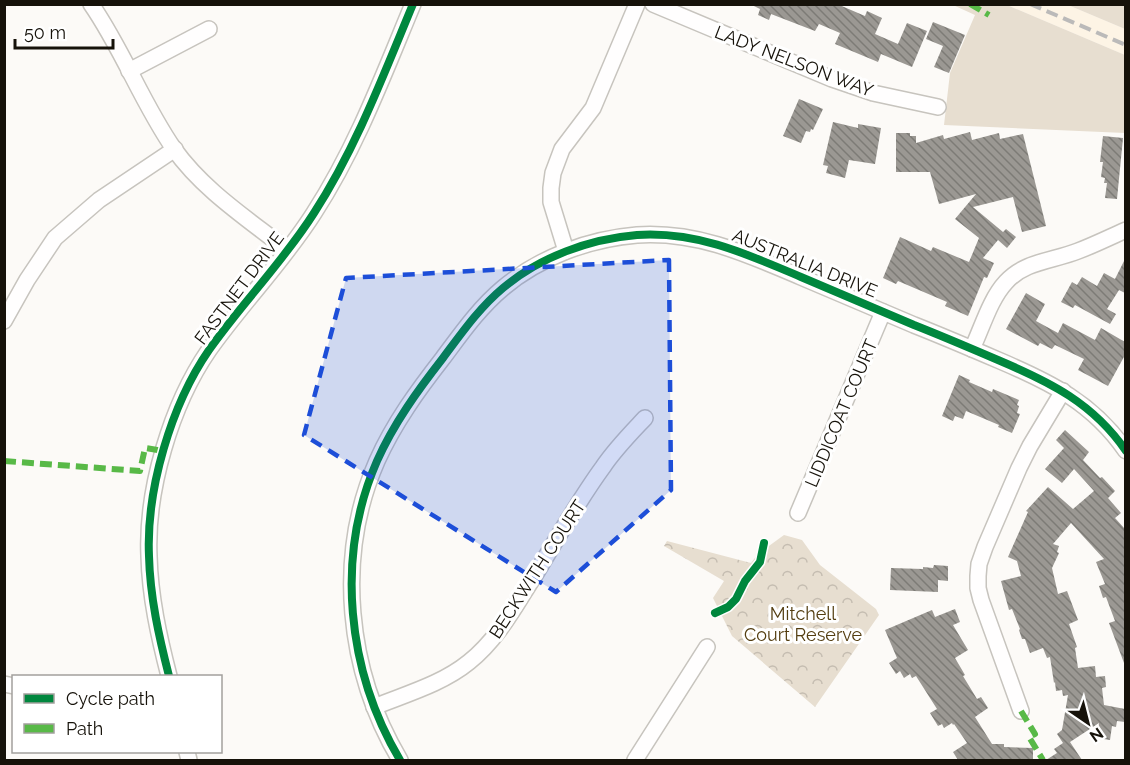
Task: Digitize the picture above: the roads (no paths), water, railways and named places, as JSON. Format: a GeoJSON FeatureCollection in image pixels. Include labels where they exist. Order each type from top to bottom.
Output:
{"type":"FeatureCollection","features":[{"type":"Feature","properties":{"kind":"street"},"geometry":{"type":"LineString","coordinates":[[91,4],[160,127],[185,162],[213,191],[287,250]]}},
{"type":"Feature","properties":{"kind":"street","name":"FASTNET DRIVE"},"geometry":{"type":"LineString","coordinates":[[170,675],[155,616],[149,555],[155,487],[175,418],[185,393],[208,352],[312,216],[344,163],[370,108],[413,4]]}},
{"type":"Feature","properties":{"kind":"street"},"geometry":{"type":"LineString","coordinates":[[566,251],[551,202],[553,172],[562,149],[593,108],[637,4]]}},
{"type":"Feature","properties":{"kind":"street","name":"LADY NELSON WAY"},"geometry":{"type":"LineString","coordinates":[[653,4],[832,80],[873,93],[938,107]]}},
{"type":"Feature","properties":{"kind":"street"},"geometry":{"type":"LineString","coordinates":[[129,71],[209,29]]}},
{"type":"Feature","properties":{"kind":"street"},"geometry":{"type":"LineString","coordinates":[[4,321],[27,280],[55,238],[99,200],[175,149]]}},
{"type":"Feature","properties":{"kind":"street"},"geometry":{"type":"LineString","coordinates":[[972,349],[994,299],[1005,282],[1021,269],[1076,252],[1125,230]]}},
{"type":"Feature","properties":{"kind":"street","name":"AUSTRALIA DRIVE"},"geometry":{"type":"LineString","coordinates":[[400,760],[391,746],[374,707],[364,677],[352,611],[351,581],[358,524],[366,489],[378,458],[399,419],[455,341],[502,289],[539,264],[566,251],[597,241],[635,235],[668,235],[703,240],[741,251],[1038,378],[1083,405],[1103,422],[1125,451]]}},
{"type":"Feature","properties":{"kind":"street","name":"LIDDICOAT COURT"},"geometry":{"type":"LineString","coordinates":[[798,513],[883,312]]}},
{"type":"Feature","properties":{"kind":"street"},"geometry":{"type":"LineString","coordinates":[[1021,711],[981,600],[978,576],[985,547],[1018,468],[1063,392]]}},
{"type":"Feature","properties":{"kind":"street","name":"BECKWITH COURT"},"geometry":{"type":"LineString","coordinates":[[374,707],[437,682],[466,665],[491,642],[602,468],[645,418]]}},
{"type":"Feature","properties":{"kind":"street"},"geometry":{"type":"LineString","coordinates":[[635,760],[707,647]]}},
{"type":"Feature","properties":{"kind":"railway"},"geometry":{"type":"LineString","coordinates":[[1030,4],[1126,45]]}},
{"type":"Feature","properties":{"kind":"park label","name":"Mitchell Court Reserve"},"geometry":{"type":"Point","coordinates":[803,623]}}]}
